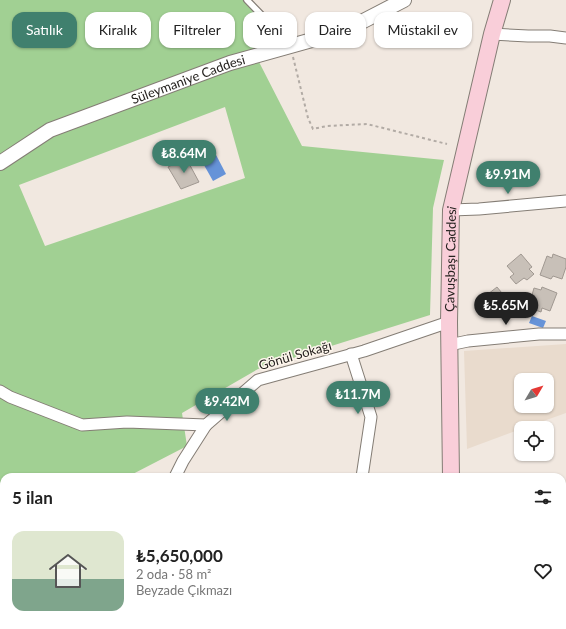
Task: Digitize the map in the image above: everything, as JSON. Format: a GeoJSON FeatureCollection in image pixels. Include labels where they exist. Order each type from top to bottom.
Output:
{"type":"FeatureCollection","features":[{"type":"Feature","properties":{"kind":"main road","name":"Çavuşbaşı Caddesi"},"geometry":{"type":"LineString","coordinates":[[451,473],[449,322],[451,210],[492,34],[502,0]]}},
{"type":"Feature","properties":{"kind":"street","name":"Süleymaniye Caddesi"},"geometry":{"type":"LineString","coordinates":[[297,44],[344,31],[404,0]]}},
{"type":"Feature","properties":{"kind":"street"},"geometry":{"type":"LineString","coordinates":[[492,34],[566,38]]}},
{"type":"Feature","properties":{"kind":"street","name":"Süleymaniye Caddesi"},"geometry":{"type":"LineString","coordinates":[[0,163],[50,130],[230,63],[283,48]]}},
{"type":"Feature","properties":{"kind":"street"},"geometry":{"type":"LineString","coordinates":[[451,210],[494,208],[566,201]]}},
{"type":"Feature","properties":{"kind":"street","name":"Gönül Sokağı"},"geometry":{"type":"LineString","coordinates":[[178,473],[183,461],[206,425],[258,380],[351,354],[449,322]]}},
{"type":"Feature","properties":{"kind":"street"},"geometry":{"type":"LineString","coordinates":[[450,345],[468,341],[539,334],[566,336]]}},
{"type":"Feature","properties":{"kind":"street"},"geometry":{"type":"LineString","coordinates":[[351,354],[370,417],[363,473]]}},
{"type":"Feature","properties":{"kind":"street"},"geometry":{"type":"LineString","coordinates":[[0,391],[10,397],[82,425],[127,422],[206,425]]}},
{"type":"Feature","properties":{"kind":"lane"},"geometry":{"type":"LineString","coordinates":[[247,0],[259,12]]}},
{"type":"Feature","properties":{"kind":"path"},"geometry":{"type":"LineString","coordinates":[[290,48],[308,118],[313,129],[327,126],[367,124],[447,144]]}},
{"type":"Feature","properties":{"kind":"shaded area"},"geometry":{"type":"Polygon","coordinates":[[[566,344],[566,413],[544,421],[514,421],[514,432],[467,449],[464,351],[566,344]]]}},
{"type":"Feature","properties":{"kind":"green space"},"geometry":{"type":"Polygon","coordinates":[[[0,0],[244,0],[256,12],[243,12],[243,48],[272,48],[259,62],[302,146],[444,160],[433,208],[430,315],[258,369],[182,413],[187,446],[135,473],[0,473],[0,0]],[[225,107],[19,185],[45,246],[245,178],[225,107]]]}},
{"type":"Feature","properties":{"kind":"water"},"geometry":{"type":"Polygon","coordinates":[[[214,151],[226,174],[213,181],[200,158],[214,151]]]}},
{"type":"Feature","properties":{"kind":"water"},"geometry":{"type":"Polygon","coordinates":[[[532,316],[546,321],[543,328],[529,323],[532,316]]]}},
{"type":"Feature","properties":{"kind":"building"},"geometry":{"type":"Polygon","coordinates":[[[186,158],[199,182],[181,189],[168,167],[186,158]]]}},
{"type":"Feature","properties":{"kind":"building"},"geometry":{"type":"Polygon","coordinates":[[[521,254],[532,267],[529,269],[534,274],[527,280],[524,278],[516,284],[510,277],[514,274],[507,266],[521,254]]]}},
{"type":"Feature","properties":{"kind":"building"},"geometry":{"type":"Polygon","coordinates":[[[553,254],[566,259],[566,267],[562,279],[553,276],[551,279],[540,275],[547,256],[552,258],[553,254]]]}},
{"type":"Feature","properties":{"kind":"building"},"geometry":{"type":"Polygon","coordinates":[[[497,287],[506,298],[503,300],[508,305],[502,310],[491,315],[485,307],[488,304],[483,298],[497,287]]]}},
{"type":"Feature","properties":{"kind":"building"},"geometry":{"type":"Polygon","coordinates":[[[542,287],[557,293],[550,311],[542,308],[541,312],[530,308],[535,296],[532,295],[534,288],[541,290],[542,287]]]}}]}
